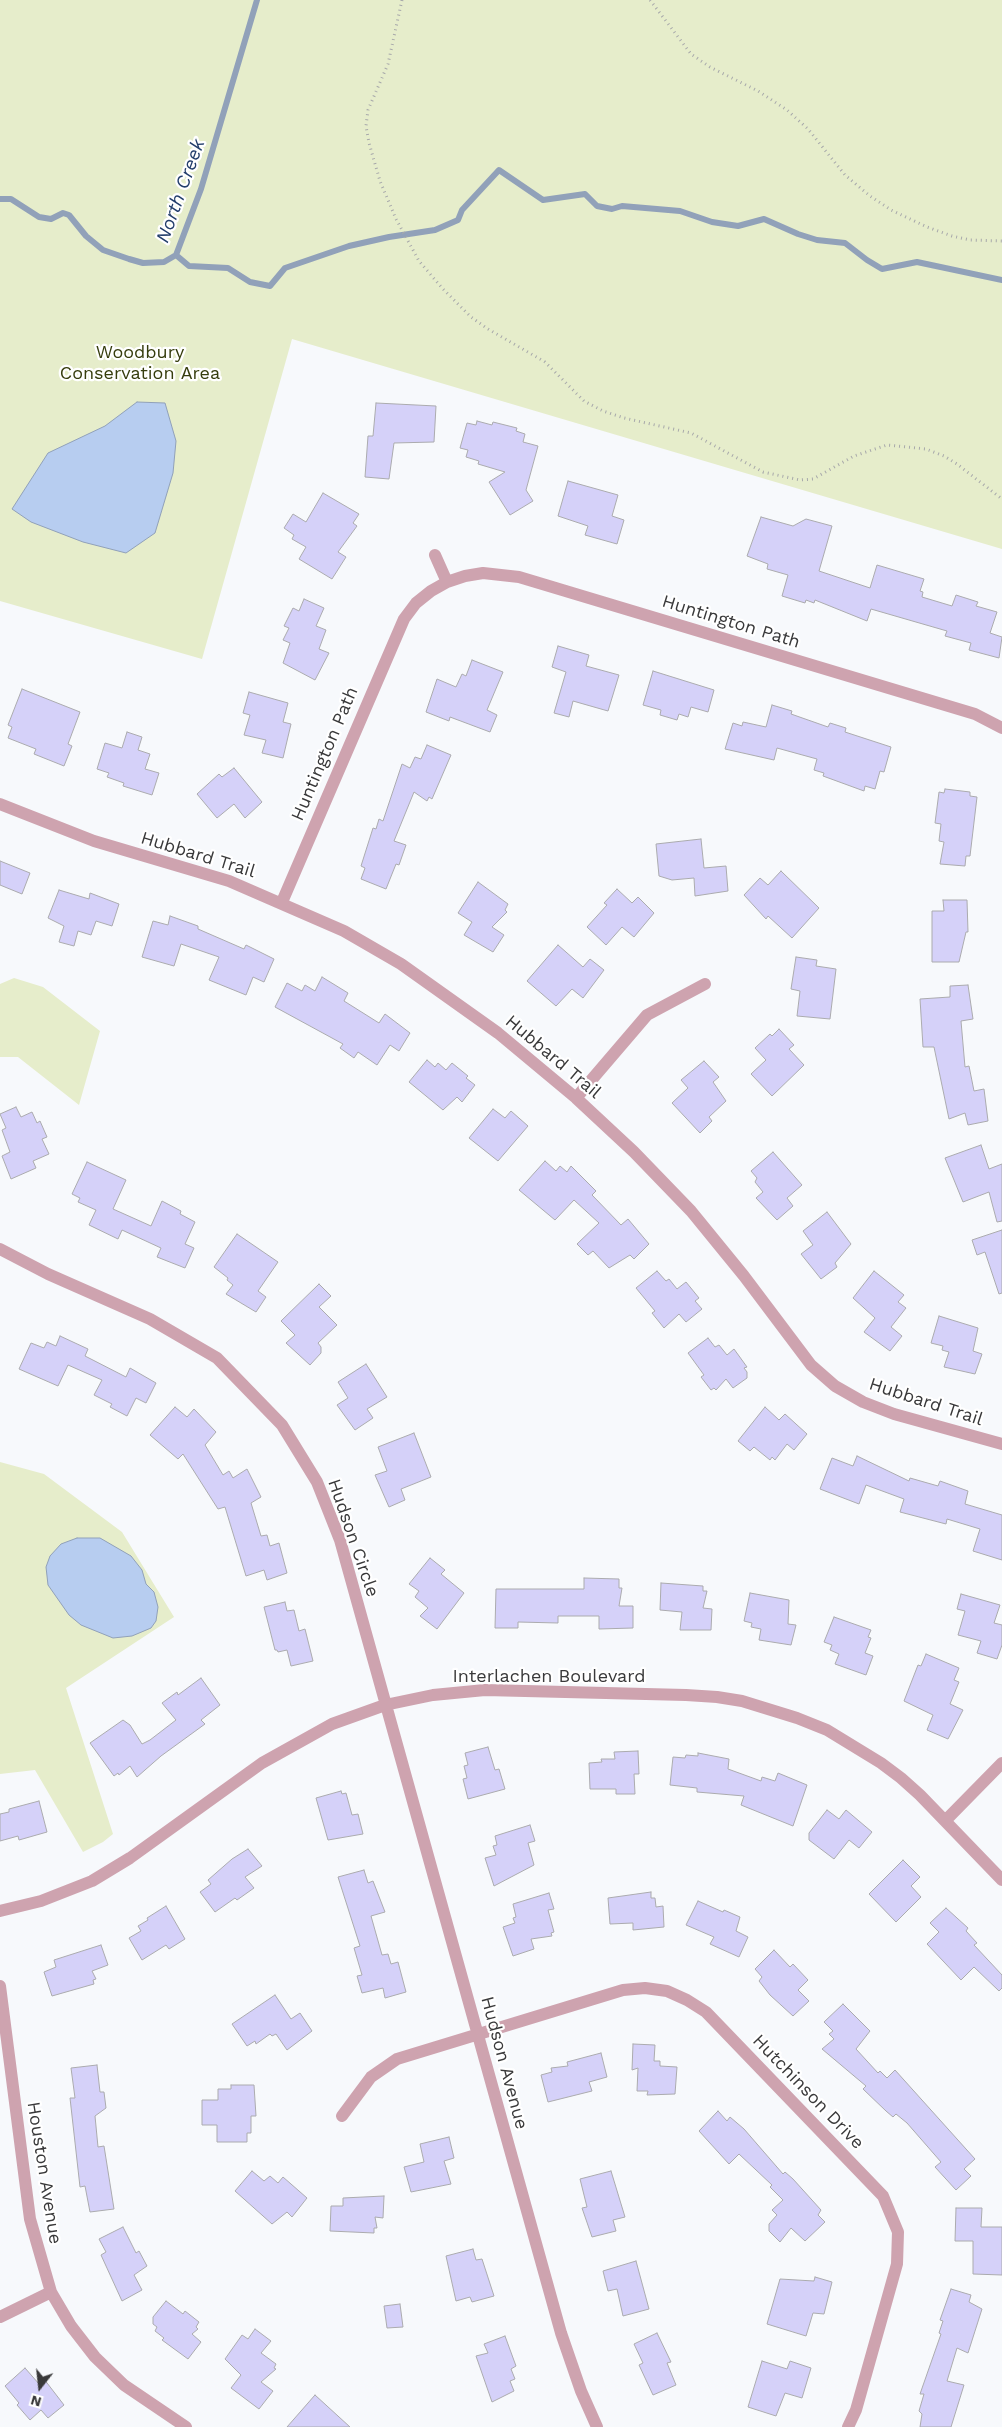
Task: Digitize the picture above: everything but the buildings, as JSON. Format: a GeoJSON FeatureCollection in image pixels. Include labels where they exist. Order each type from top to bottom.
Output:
{"type":"FeatureCollection","features":[{"type":"Feature","properties":{"kind":"street"},"geometry":{"type":"LineString","coordinates":[[435,555],[447,582]]}},
{"type":"Feature","properties":{"kind":"street","name":"Huntington Path"},"geometry":{"type":"LineString","coordinates":[[282,902],[395,636],[404,619],[416,603],[430,591],[447,582],[483,573],[520,577],[975,714],[1002,728]]}},
{"type":"Feature","properties":{"kind":"street","name":"Hubbard Trail"},"geometry":{"type":"LineString","coordinates":[[0,804],[94,841],[229,881],[282,902],[344,931],[401,964],[498,1033],[576,1098],[634,1152],[691,1211],[744,1276],[811,1365],[835,1386],[863,1402],[894,1414],[1002,1444]]}},
{"type":"Feature","properties":{"kind":"street"},"geometry":{"type":"LineString","coordinates":[[576,1098],[647,1015],[704,984]]}},
{"type":"Feature","properties":{"kind":"street","name":"Hudson Circle"},"geometry":{"type":"LineString","coordinates":[[0,1249],[48,1274],[150,1319],[217,1358],[282,1424],[317,1482],[340,1540],[386,1705]]}},
{"type":"Feature","properties":{"kind":"street","name":"Interlachen Boulevard"},"geometry":{"type":"LineString","coordinates":[[0,1912],[41,1901],[92,1881],[130,1858],[286,1748],[332,1724],[386,1705],[433,1695],[485,1690],[686,1695],[742,1701],[827,1730],[901,1778],[1002,1880]]}},
{"type":"Feature","properties":{"kind":"street","name":"Hudson Avenue"},"geometry":{"type":"LineString","coordinates":[[386,1705],[561,2333],[581,2391],[597,2427]]}},
{"type":"Feature","properties":{"kind":"street"},"geometry":{"type":"LineString","coordinates":[[944,1821],[1002,1763]]}},
{"type":"Feature","properties":{"kind":"street","name":"Houston Avenue"},"geometry":{"type":"LineString","coordinates":[[0,1986],[30,2219],[51,2292],[71,2326],[96,2357],[124,2385],[186,2427]]}},
{"type":"Feature","properties":{"kind":"street","name":"Hutchinson Drive"},"geometry":{"type":"LineString","coordinates":[[342,2116],[371,2077],[397,2059],[623,1990],[645,1988],[667,1991],[687,2000],[706,2012],[883,2196],[898,2232],[897,2264],[856,2410],[848,2427]]}},
{"type":"Feature","properties":{"kind":"street"},"geometry":{"type":"LineString","coordinates":[[0,2317],[51,2292]]}},
{"type":"Feature","properties":{"kind":"path"},"geometry":{"type":"LineString","coordinates":[[402,0],[388,64],[368,110],[366,126],[380,181],[396,219],[419,261],[471,317],[538,358],[584,401],[603,411],[691,433],[763,472],[800,480],[813,479],[854,456],[886,445],[926,449],[944,456],[1002,499]]}},
{"type":"Feature","properties":{"kind":"path"},"geometry":{"type":"LineString","coordinates":[[650,0],[691,54],[710,67],[758,91],[787,110],[808,129],[845,175],[870,196],[900,214],[952,236],[970,240],[1002,241]]}},
{"type":"Feature","properties":{"kind":"green space","name":"Woodbury Conservation Area"},"geometry":{"type":"Polygon","coordinates":[[[0,0],[1002,0],[1002,549],[292,339],[202,659],[0,601],[0,0]]]}},
{"type":"Feature","properties":{"kind":"green space"},"geometry":{"type":"Polygon","coordinates":[[[14,978],[43,987],[100,1031],[79,1105],[18,1057],[0,1057],[0,984],[14,978]]]}},
{"type":"Feature","properties":{"kind":"green space"},"geometry":{"type":"Polygon","coordinates":[[[0,1462],[44,1474],[122,1532],[174,1617],[66,1688],[113,1834],[103,1842],[83,1852],[35,1770],[0,1774],[0,1462]]]}},
{"type":"Feature","properties":{"kind":"water"},"geometry":{"type":"Polygon","coordinates":[[[137,402],[165,403],[176,441],[173,473],[155,533],[126,553],[83,542],[31,522],[12,509],[48,453],[105,426],[137,402]]]}},
{"type":"Feature","properties":{"kind":"water"},"geometry":{"type":"Polygon","coordinates":[[[77,1538],[100,1538],[131,1556],[142,1570],[146,1584],[154,1592],[158,1607],[156,1621],[151,1628],[132,1636],[113,1638],[81,1625],[69,1615],[48,1585],[46,1567],[50,1556],[61,1544],[77,1538]]]}},
{"type":"Feature","properties":{"kind":"waterway","name":"North Creek"},"geometry":{"type":"LineString","coordinates":[[0,199],[11,199],[39,217],[51,219],[63,213],[69,215],[86,236],[103,250],[129,259],[143,263],[164,262],[176,255],[201,189],[257,0]]}},
{"type":"Feature","properties":{"kind":"waterway"},"geometry":{"type":"LineString","coordinates":[[176,255],[189,266],[228,268],[250,282],[270,286],[285,268],[349,246],[389,237],[435,230],[458,220],[462,210],[499,170],[543,200],[585,194],[597,206],[612,209],[622,206],[680,211],[712,222],[738,226],[764,219],[817,240],[845,243],[882,269],[917,262],[1002,280]]}}]}
